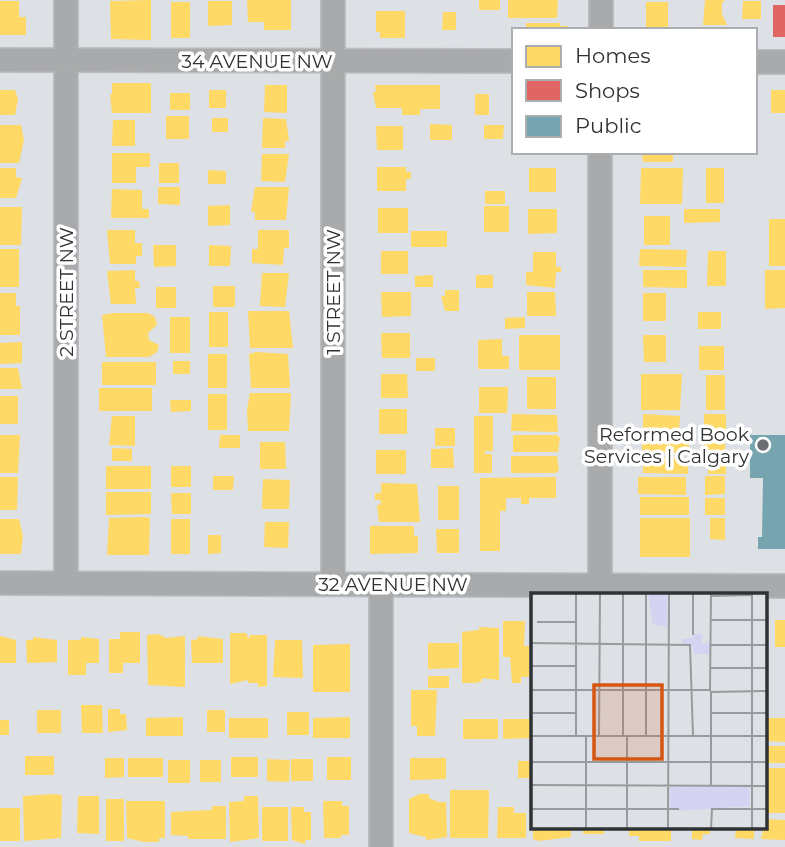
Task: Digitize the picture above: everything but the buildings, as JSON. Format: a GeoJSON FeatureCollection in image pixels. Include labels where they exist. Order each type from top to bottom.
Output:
{"type":"FeatureCollection","features":[{"type":"Feature","properties":{"kind":"street","name":"2 STREET NW"},"geometry":{"type":"LineString","coordinates":[[66,0],[66,583]]}},
{"type":"Feature","properties":{"kind":"street","name":"1 STREET NW"},"geometry":{"type":"LineString","coordinates":[[333,0],[333,584]]}},
{"type":"Feature","properties":{"kind":"street"},"geometry":{"type":"LineString","coordinates":[[601,0],[601,28]]}},
{"type":"Feature","properties":{"kind":"street","name":"34 AVENUE NW"},"geometry":{"type":"LineString","coordinates":[[0,60],[512,61]]}},
{"type":"Feature","properties":{"kind":"street"},"geometry":{"type":"LineString","coordinates":[[757,62],[785,62]]}},
{"type":"Feature","properties":{"kind":"street"},"geometry":{"type":"LineString","coordinates":[[600,154],[600,584]]}},
{"type":"Feature","properties":{"kind":"street","name":"32 AVENUE NW"},"geometry":{"type":"LineString","coordinates":[[0,583],[785,586]]}},
{"type":"Feature","properties":{"kind":"street"},"geometry":{"type":"LineString","coordinates":[[381,584],[381,847]]}},
{"type":"Feature","properties":{"kind":"place","name":"Reformed Book Services | Calgary"},"geometry":{"type":"Point","coordinates":[763,445]}}]}
